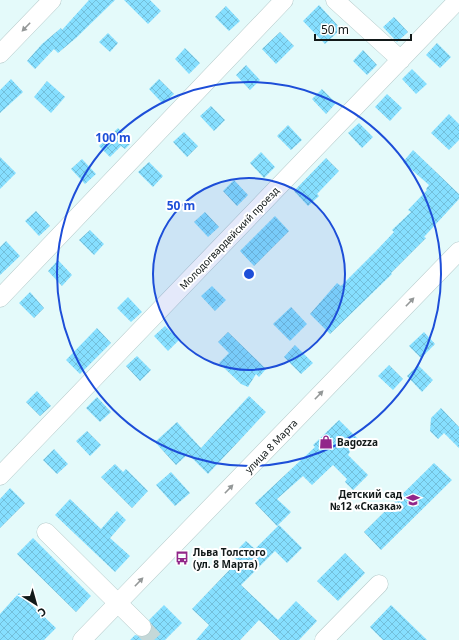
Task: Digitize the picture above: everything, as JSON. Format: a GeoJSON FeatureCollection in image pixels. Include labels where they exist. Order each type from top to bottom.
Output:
{"type":"FeatureCollection","features":[{"type":"Feature","properties":{"kind":"street"},"geometry":{"type":"LineString","coordinates":[[0,54],[52,0]]}},
{"type":"Feature","properties":{"kind":"street"},"geometry":{"type":"LineString","coordinates":[[0,298],[284,0]]}},
{"type":"Feature","properties":{"kind":"street"},"geometry":{"type":"LineString","coordinates":[[335,0],[401,60]]}},
{"type":"Feature","properties":{"kind":"street","name":"Молодогвардейский проезд"},"geometry":{"type":"LineString","coordinates":[[0,476],[458,0]]}},
{"type":"Feature","properties":{"kind":"street","name":"улица 8 Марта"},"geometry":{"type":"LineString","coordinates":[[82,640],[459,251]]}},
{"type":"Feature","properties":{"kind":"street"},"geometry":{"type":"LineString","coordinates":[[46,532],[142,627]]}},
{"type":"Feature","properties":{"kind":"street"},"geometry":{"type":"LineString","coordinates":[[324,640],[379,584]]}},
{"type":"Feature","properties":{"kind":"building"},"geometry":{"type":"Polygon","coordinates":[[[89,0],[115,0],[76,38],[58,53],[54,49],[35,69],[27,61],[42,44],[61,28],[62,30],[89,0]]]}},
{"type":"Feature","properties":{"kind":"building"},"geometry":{"type":"Polygon","coordinates":[[[124,0],[150,0],[161,11],[148,24],[124,0]]]}},
{"type":"Feature","properties":{"kind":"building"},"geometry":{"type":"Polygon","coordinates":[[[319,5],[341,29],[325,44],[303,21],[319,5]]]}},
{"type":"Feature","properties":{"kind":"building"},"geometry":{"type":"Polygon","coordinates":[[[226,6],[240,21],[229,31],[215,17],[226,6]]]}},
{"type":"Feature","properties":{"kind":"building"},"geometry":{"type":"Polygon","coordinates":[[[394,17],[408,32],[397,42],[383,27],[394,17]]]}},
{"type":"Feature","properties":{"kind":"building"},"geometry":{"type":"Polygon","coordinates":[[[280,32],[294,46],[276,64],[262,49],[280,32]]]}},
{"type":"Feature","properties":{"kind":"building"},"geometry":{"type":"Polygon","coordinates":[[[108,33],[118,43],[110,52],[99,42],[108,33]]]}},
{"type":"Feature","properties":{"kind":"building"},"geometry":{"type":"Polygon","coordinates":[[[437,43],[451,57],[440,68],[426,55],[437,43]]]}},
{"type":"Feature","properties":{"kind":"building"},"geometry":{"type":"Polygon","coordinates":[[[185,48],[200,63],[189,74],[175,59],[185,48]]]}},
{"type":"Feature","properties":{"kind":"building"},"geometry":{"type":"Polygon","coordinates":[[[363,50],[377,65],[367,75],[353,61],[363,50]]]}},
{"type":"Feature","properties":{"kind":"building"},"geometry":{"type":"Polygon","coordinates":[[[246,65],[260,80],[250,90],[236,75],[246,65]]]}},
{"type":"Feature","properties":{"kind":"building"},"geometry":{"type":"Polygon","coordinates":[[[412,69],[427,84],[416,94],[402,79],[412,69]]]}},
{"type":"Feature","properties":{"kind":"building"},"geometry":{"type":"Polygon","coordinates":[[[11,79],[23,92],[0,113],[0,90],[11,79]]]}},
{"type":"Feature","properties":{"kind":"building"},"geometry":{"type":"Polygon","coordinates":[[[159,79],[174,94],[163,104],[149,89],[159,79]]]}},
{"type":"Feature","properties":{"kind":"building"},"geometry":{"type":"Polygon","coordinates":[[[47,81],[65,97],[51,113],[34,97],[47,81]]]}},
{"type":"Feature","properties":{"kind":"building"},"geometry":{"type":"Polygon","coordinates":[[[322,89],[336,103],[326,114],[312,99],[322,89]]]}},
{"type":"Feature","properties":{"kind":"building"},"geometry":{"type":"Polygon","coordinates":[[[387,94],[402,108],[390,121],[375,107],[387,94]]]}},
{"type":"Feature","properties":{"kind":"building"},"geometry":{"type":"Polygon","coordinates":[[[211,106],[225,120],[214,131],[200,116],[211,106]]]}},
{"type":"Feature","properties":{"kind":"building"},"geometry":{"type":"Polygon","coordinates":[[[449,114],[459,124],[459,140],[449,150],[431,133],[449,114]]]}},
{"type":"Feature","properties":{"kind":"building"},"geometry":{"type":"Polygon","coordinates":[[[359,123],[373,137],[362,148],[348,133],[359,123]]]}},
{"type":"Feature","properties":{"kind":"building"},"geometry":{"type":"Polygon","coordinates":[[[288,125],[302,140],[291,150],[277,136],[288,125]]]}},
{"type":"Feature","properties":{"kind":"building"},"geometry":{"type":"Polygon","coordinates":[[[118,128],[132,142],[125,149],[121,146],[110,157],[99,146],[118,128]]]}},
{"type":"Feature","properties":{"kind":"building"},"geometry":{"type":"Polygon","coordinates":[[[184,132],[198,146],[187,157],[173,142],[184,132]]]}},
{"type":"Feature","properties":{"kind":"building"},"geometry":{"type":"Polygon","coordinates":[[[413,150],[459,194],[459,199],[424,237],[426,238],[391,273],[392,274],[330,334],[310,314],[337,283],[341,286],[394,232],[392,230],[411,212],[408,210],[427,190],[426,189],[429,185],[403,162],[413,150]]]}},
{"type":"Feature","properties":{"kind":"building"},"geometry":{"type":"Polygon","coordinates":[[[261,152],[275,167],[264,178],[250,163],[261,152]]]}},
{"type":"Feature","properties":{"kind":"building"},"geometry":{"type":"Polygon","coordinates":[[[0,157],[16,173],[0,189],[0,157]]]}},
{"type":"Feature","properties":{"kind":"building"},"geometry":{"type":"Polygon","coordinates":[[[326,158],[339,171],[317,194],[319,196],[308,206],[294,191],[326,158]]]}},
{"type":"Feature","properties":{"kind":"building"},"geometry":{"type":"Polygon","coordinates":[[[82,159],[96,174],[85,184],[71,169],[82,159]]]}},
{"type":"Feature","properties":{"kind":"building"},"geometry":{"type":"Polygon","coordinates":[[[149,162],[163,176],[153,187],[138,172],[149,162]]]}},
{"type":"Feature","properties":{"kind":"building"},"geometry":{"type":"Polygon","coordinates":[[[234,180],[248,195],[237,206],[223,191],[234,180]]]}},
{"type":"Feature","properties":{"kind":"building"},"geometry":{"type":"Polygon","coordinates":[[[36,211],[50,226],[39,236],[25,221],[36,211]]]}},
{"type":"Feature","properties":{"kind":"building"},"geometry":{"type":"Polygon","coordinates":[[[205,212],[219,227],[208,237],[194,222],[205,212]]]}},
{"type":"Feature","properties":{"kind":"building"},"geometry":{"type":"Polygon","coordinates":[[[275,216],[289,231],[254,266],[240,251],[275,216]]]}},
{"type":"Feature","properties":{"kind":"building"},"geometry":{"type":"Polygon","coordinates":[[[90,230],[104,244],[94,255],[79,240],[90,230]]]}},
{"type":"Feature","properties":{"kind":"building"},"geometry":{"type":"Polygon","coordinates":[[[6,241],[20,256],[0,275],[0,247],[6,241]]]}},
{"type":"Feature","properties":{"kind":"building"},"geometry":{"type":"Polygon","coordinates":[[[58,260],[72,275],[62,286],[48,271],[58,260]]]}},
{"type":"Feature","properties":{"kind":"building"},"geometry":{"type":"Polygon","coordinates":[[[212,286],[226,300],[215,311],[201,296],[212,286]]]}},
{"type":"Feature","properties":{"kind":"building"},"geometry":{"type":"Polygon","coordinates":[[[30,292],[44,308],[34,318],[19,303],[30,292]]]}},
{"type":"Feature","properties":{"kind":"building"},"geometry":{"type":"Polygon","coordinates":[[[128,297],[142,312],[131,322],[117,308],[128,297]]]}},
{"type":"Feature","properties":{"kind":"building"},"geometry":{"type":"Polygon","coordinates":[[[291,307],[307,324],[290,341],[273,324],[291,307]]]}},
{"type":"Feature","properties":{"kind":"building"},"geometry":{"type":"Polygon","coordinates":[[[165,326],[179,340],[168,351],[154,336],[165,326]]]}},
{"type":"Feature","properties":{"kind":"building"},"geometry":{"type":"Polygon","coordinates":[[[97,328],[111,343],[80,374],[66,360],[97,328]]]}},
{"type":"Feature","properties":{"kind":"building"},"geometry":{"type":"Polygon","coordinates":[[[228,332],[266,369],[259,377],[256,374],[248,387],[241,384],[219,363],[229,353],[218,342],[228,332]]]}},
{"type":"Feature","properties":{"kind":"building"},"geometry":{"type":"Polygon","coordinates":[[[424,332],[435,344],[421,358],[409,346],[424,332]]]}},
{"type":"Feature","properties":{"kind":"building"},"geometry":{"type":"Polygon","coordinates":[[[295,345],[313,363],[301,374],[284,357],[295,345]]]}},
{"type":"Feature","properties":{"kind":"building"},"geometry":{"type":"Polygon","coordinates":[[[137,356],[151,370],[140,381],[126,366],[137,356]]]}},
{"type":"Feature","properties":{"kind":"building"},"geometry":{"type":"Polygon","coordinates":[[[389,365],[403,379],[393,390],[378,376],[389,365]]]}},
{"type":"Feature","properties":{"kind":"building"},"geometry":{"type":"Polygon","coordinates":[[[418,365],[433,380],[422,392],[407,376],[418,365]]]}},
{"type":"Feature","properties":{"kind":"building"},"geometry":{"type":"Polygon","coordinates":[[[37,391],[51,406],[40,416],[26,402],[37,391]]]}},
{"type":"Feature","properties":{"kind":"building"},"geometry":{"type":"Polygon","coordinates":[[[249,396],[266,412],[208,474],[188,454],[176,465],[155,442],[177,422],[201,448],[249,396]]]}},
{"type":"Feature","properties":{"kind":"building"},"geometry":{"type":"Polygon","coordinates":[[[97,397],[111,412],[100,422],[86,408],[97,397]]]}},
{"type":"Feature","properties":{"kind":"building"},"geometry":{"type":"Polygon","coordinates":[[[441,408],[459,427],[459,448],[444,433],[438,439],[430,431],[431,418],[441,408]]]}},
{"type":"Feature","properties":{"kind":"building"},"geometry":{"type":"Polygon","coordinates":[[[339,420],[359,440],[349,450],[350,452],[348,455],[368,475],[353,490],[345,482],[347,479],[333,465],[312,485],[303,476],[277,499],[291,512],[277,526],[255,503],[315,447],[313,445],[339,420]]]}},
{"type":"Feature","properties":{"kind":"building"},"geometry":{"type":"Polygon","coordinates":[[[87,431],[101,445],[90,456],[76,441],[87,431]]]}},
{"type":"Feature","properties":{"kind":"building"},"geometry":{"type":"Polygon","coordinates":[[[54,449],[68,464],[57,474],[43,460],[54,449]]]}},
{"type":"Feature","properties":{"kind":"building"},"geometry":{"type":"Polygon","coordinates":[[[434,463],[452,480],[381,550],[364,532],[434,463]]]}},
{"type":"Feature","properties":{"kind":"building"},"geometry":{"type":"Polygon","coordinates":[[[115,464],[123,472],[126,469],[148,491],[132,508],[101,477],[115,464]]]}},
{"type":"Feature","properties":{"kind":"building"},"geometry":{"type":"Polygon","coordinates":[[[171,472],[190,493],[175,506],[156,485],[171,472]]]}},
{"type":"Feature","properties":{"kind":"building"},"geometry":{"type":"Polygon","coordinates":[[[10,488],[25,503],[0,528],[0,499],[10,488]]]}},
{"type":"Feature","properties":{"kind":"building"},"geometry":{"type":"Polygon","coordinates":[[[70,499],[101,529],[117,511],[126,520],[110,538],[130,556],[115,572],[55,515],[70,499]]]}},
{"type":"Feature","properties":{"kind":"building"},"geometry":{"type":"Polygon","coordinates":[[[279,525],[302,548],[287,563],[275,551],[241,585],[278,620],[296,601],[317,621],[299,640],[280,640],[259,620],[240,640],[196,640],[209,625],[192,609],[238,561],[232,555],[246,541],[255,549],[279,525]]]}},
{"type":"Feature","properties":{"kind":"building"},"geometry":{"type":"Polygon","coordinates":[[[33,538],[91,596],[76,612],[17,554],[33,538]]]}},
{"type":"Feature","properties":{"kind":"building"},"geometry":{"type":"Polygon","coordinates":[[[345,553],[365,573],[338,601],[317,581],[345,553]]]}},
{"type":"Feature","properties":{"kind":"building"},"geometry":{"type":"Polygon","coordinates":[[[19,593],[56,628],[44,640],[0,640],[0,614],[19,593]]]}},
{"type":"Feature","properties":{"kind":"building"},"geometry":{"type":"Polygon","coordinates":[[[164,605],[182,623],[165,640],[130,640],[135,635],[144,637],[150,634],[152,625],[149,620],[164,605]]]}},
{"type":"Feature","properties":{"kind":"building"},"geometry":{"type":"Polygon","coordinates":[[[391,605],[427,640],[383,640],[370,627],[391,605]]]}},
{"type":"Feature","properties":{"kind":"tunnel"},"geometry":{"type":"LineString","coordinates":[[142,627],[154,640]]}},
{"type":"Feature","properties":{"kind":"place","name":"Bagozza"},"geometry":{"type":"Point","coordinates":[326,442]}},
{"type":"Feature","properties":{"kind":"place","name":"Детский сад №12 «Сказка»"},"geometry":{"type":"Point","coordinates":[413,500]}},
{"type":"Feature","properties":{"kind":"place","name":"Льва Толстого (ул. 8 Марта)"},"geometry":{"type":"Point","coordinates":[182,558]}}]}
